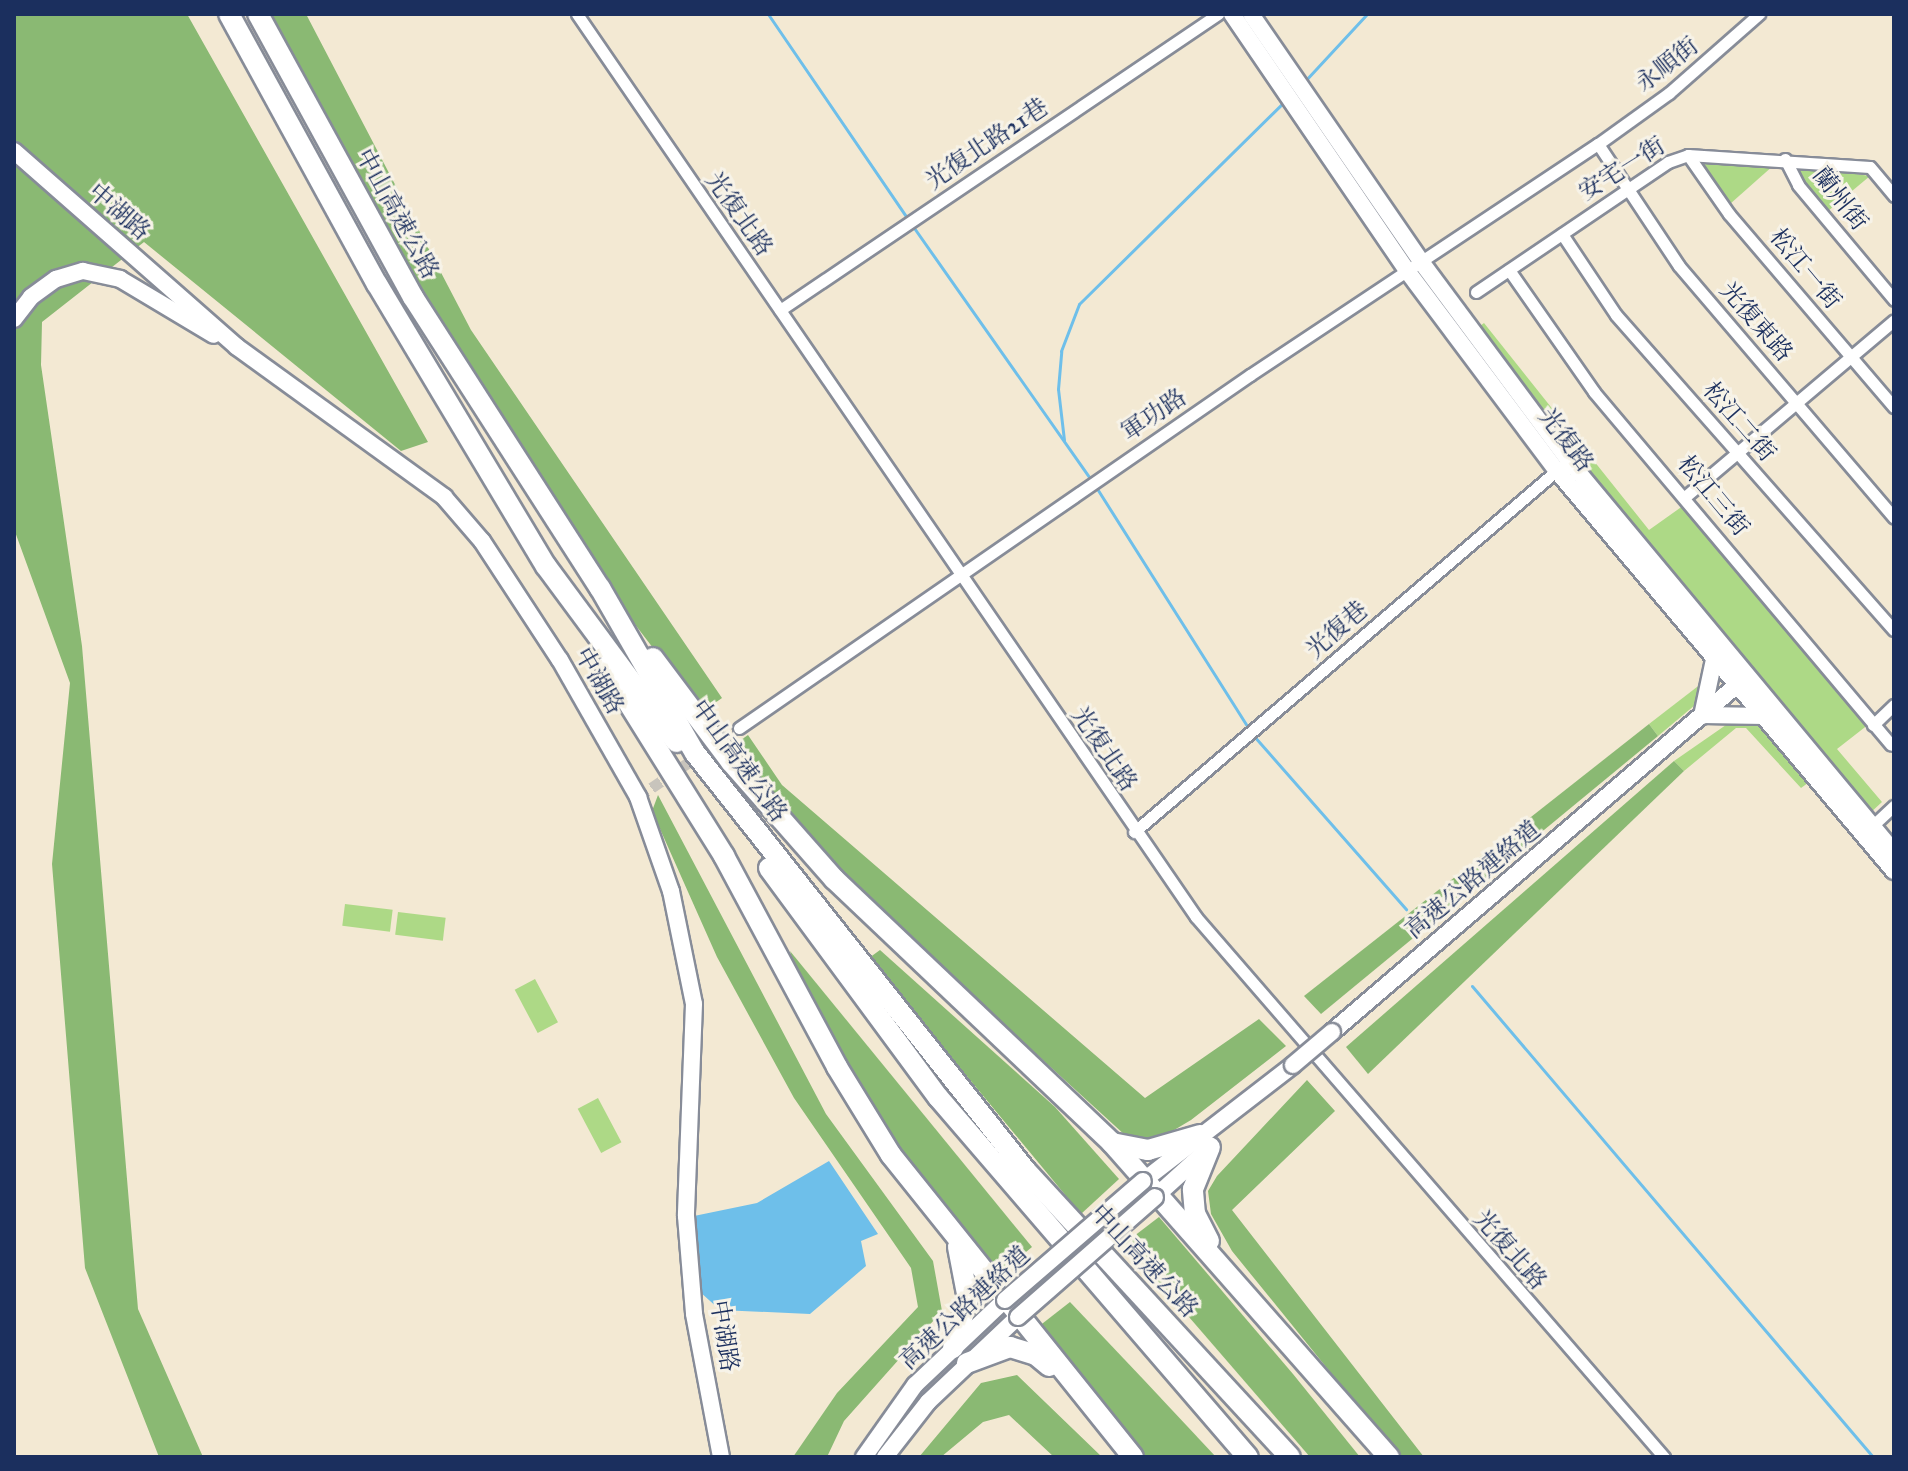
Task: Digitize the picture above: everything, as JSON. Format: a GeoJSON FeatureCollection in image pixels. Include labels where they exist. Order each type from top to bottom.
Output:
{"type":"FeatureCollection","features":[{"type":"Feature","properties":{"kind":"highway","name":"中山高速公路"},"geometry":{"type":"LineString","coordinates":[[229,14],[377,284],[546,566],[938,1097],[1248,1457]]}},
{"type":"Feature","properties":{"kind":"highway","name":"中山高速公路"},"geometry":{"type":"LineString","coordinates":[[258,14],[413,297],[600,588],[695,753],[1026,1171],[1290,1457]]}},
{"type":"Feature","properties":{"kind":"highway"},"geometry":{"type":"LineString","coordinates":[[546,566],[724,856],[837,1067],[891,1155],[1133,1457]]}},
{"type":"Feature","properties":{"kind":"highway"},"geometry":{"type":"LineString","coordinates":[[600,588],[731,762],[834,879],[1112,1143],[1149,1189],[1221,1262],[1389,1457]]}},
{"type":"Feature","properties":{"kind":"highway"},"geometry":{"type":"LineString","coordinates":[[1112,1143],[1167,1149],[1205,1141],[1197,1170],[1195,1214],[1221,1262]]}},
{"type":"Feature","properties":{"kind":"highway"},"geometry":{"type":"LineString","coordinates":[[954,1235],[968,1299],[960,1355],[1010,1347],[1036,1355],[1077,1390]]}},
{"type":"Feature","properties":{"kind":"street","name":"光復北路"},"geometry":{"type":"LineString","coordinates":[[577,14],[1134,832],[1259,995],[1664,1457]]}},
{"type":"Feature","properties":{"kind":"street","name":"光復北路21巷"},"geometry":{"type":"LineString","coordinates":[[780,310],[1218,14]]}},
{"type":"Feature","properties":{"kind":"street","name":"光復路"},"geometry":{"type":"LineString","coordinates":[[1232,14],[1287,81],[1415,268],[1563,466],[1715,655],[1743,679],[1765,716],[1867,830],[1894,852]]}},
{"type":"Feature","properties":{"kind":"street","name":"光復路"},"geometry":{"type":"LineString","coordinates":[[1251,14],[1287,81]]}},
{"type":"Feature","properties":{"kind":"street","name":"永順街"},"geometry":{"type":"LineString","coordinates":[[1598,144],[1669,93],[1759,14]]}},
{"type":"Feature","properties":{"kind":"street","name":"光復東路"},"geometry":{"type":"LineString","coordinates":[[1598,144],[1679,266],[1894,518]]}},
{"type":"Feature","properties":{"kind":"street","name":"軍功路"},"geometry":{"type":"LineString","coordinates":[[739,728],[1109,472],[1598,144]]}},
{"type":"Feature","properties":{"kind":"street","name":"中湖路"},"geometry":{"type":"LineString","coordinates":[[14,151],[237,347],[444,497],[482,541],[560,660],[638,797],[671,891],[694,1004],[686,1216],[694,1314],[721,1457]]}},
{"type":"Feature","properties":{"kind":"street","name":"安宅一街"},"geometry":{"type":"LineString","coordinates":[[1476,292],[1668,162],[1688,155],[1870,167],[1894,196]]}},
{"type":"Feature","properties":{"kind":"street","name":"松江一街"},"geometry":{"type":"LineString","coordinates":[[1688,155],[1729,214],[1894,407]]}},
{"type":"Feature","properties":{"kind":"street","name":"蘭州街"},"geometry":{"type":"LineString","coordinates":[[1785,159],[1798,185],[1894,300]]}},
{"type":"Feature","properties":{"kind":"street","name":"松江二街"},"geometry":{"type":"LineString","coordinates":[[1562,234],[1616,315],[1894,630]]}},
{"type":"Feature","properties":{"kind":"street","name":"松江三街"},"geometry":{"type":"LineString","coordinates":[[1509,270],[1562,353],[1686,496],[1891,745]]}},
{"type":"Feature","properties":{"kind":"street"},"geometry":{"type":"LineString","coordinates":[[14,319],[31,297],[56,279],[83,271],[120,279],[237,347]]}},
{"type":"Feature","properties":{"kind":"street"},"geometry":{"type":"LineString","coordinates":[[1686,496],[1852,359],[1894,320]]}},
{"type":"Feature","properties":{"kind":"street","name":"光復路"},"geometry":{"type":"LineString","coordinates":[[1563,466],[1867,830],[1894,871]]}},
{"type":"Feature","properties":{"kind":"street","name":"光復巷"},"geometry":{"type":"LineString","coordinates":[[1134,832],[1563,466]]}},
{"type":"Feature","properties":{"kind":"street"},"geometry":{"type":"LineString","coordinates":[[1715,655],[1703,716],[1765,716]]}},
{"type":"Feature","properties":{"kind":"street","name":"高速公路連絡道"},"geometry":{"type":"LineString","coordinates":[[885,1457],[1005,1300],[1149,1189],[1743,679]]}},
{"type":"Feature","properties":{"kind":"street"},"geometry":{"type":"LineString","coordinates":[[1873,725],[1894,705]]}},
{"type":"Feature","properties":{"kind":"street"},"geometry":{"type":"LineString","coordinates":[[1867,830],[1894,806]]}},
{"type":"Feature","properties":{"kind":"street","name":"高速公路連絡道"},"geometry":{"type":"LineString","coordinates":[[864,1457],[915,1385],[1018,1317],[1149,1189]]}},
{"type":"Feature","properties":{"kind":"green space"},"geometry":{"type":"Polygon","coordinates":[[[14,14],[187,14],[428,442],[401,451],[144,242],[42,322],[41,365],[82,646],[138,1309],[203,1457],[159,1457],[85,1268],[52,864],[70,683],[14,529],[14,14]]]}},
{"type":"Feature","properties":{"kind":"green space"},"geometry":{"type":"Polygon","coordinates":[[[270,14],[306,14],[471,330],[722,698],[702,712],[562,529],[414,295],[270,14]]]}},
{"type":"Feature","properties":{"kind":"green space"},"geometry":{"type":"Polygon","coordinates":[[[1695,159],[1774,165],[1730,204],[1695,159]]]}},
{"type":"Feature","properties":{"kind":"green space"},"geometry":{"type":"Polygon","coordinates":[[[1792,165],[1870,176],[1828,211],[1792,165]]]}},
{"type":"Feature","properties":{"kind":"green space"},"geometry":{"type":"Polygon","coordinates":[[[1484,323],[1649,530],[1687,503],[1869,724],[1837,749],[1882,802],[1869,814],[1640,538],[1476,329],[1484,323]]]}},
{"type":"Feature","properties":{"kind":"green space"},"geometry":{"type":"Polygon","coordinates":[[[1706,680],[1695,705],[1658,736],[1649,724],[1706,680]]]}},
{"type":"Feature","properties":{"kind":"green space"},"geometry":{"type":"Polygon","coordinates":[[[1736,718],[1767,726],[1812,780],[1801,788],[1746,728],[1736,728],[1684,771],[1674,761],[1736,718]]]}},
{"type":"Feature","properties":{"kind":"green space"},"geometry":{"type":"Polygon","coordinates":[[[1649,724],[1658,736],[1321,1014],[1304,996],[1649,724]]]}},
{"type":"Feature","properties":{"kind":"green space"},"geometry":{"type":"Polygon","coordinates":[[[748,735],[782,785],[1145,1098],[1259,1019],[1286,1046],[1191,1120],[1149,1145],[1126,1136],[858,891],[731,747],[748,735]]]}},
{"type":"Feature","properties":{"kind":"green space"},"geometry":{"type":"Polygon","coordinates":[[[1674,761],[1684,771],[1368,1074],[1346,1047],[1674,761]]]}},
{"type":"Feature","properties":{"kind":"green space"},"geometry":{"type":"Polygon","coordinates":[[[658,795],[826,1114],[933,1261],[942,1311],[844,1421],[827,1457],[793,1457],[837,1393],[918,1307],[911,1268],[794,1098],[717,957],[652,811],[658,795]]]}},
{"type":"Feature","properties":{"kind":"green space"},"geometry":{"type":"Polygon","coordinates":[[[345,904],[393,910],[390,932],[342,926],[345,904]]]}},
{"type":"Feature","properties":{"kind":"green space"},"geometry":{"type":"Polygon","coordinates":[[[398,912],[446,918],[443,941],[395,935],[398,912]]]}},
{"type":"Feature","properties":{"kind":"green space"},"geometry":{"type":"Polygon","coordinates":[[[880,950],[1055,1107],[1119,1179],[1081,1214],[869,958],[880,950]]]}},
{"type":"Feature","properties":{"kind":"green space"},"geometry":{"type":"Polygon","coordinates":[[[790,951],[1032,1247],[998,1275],[884,1127],[801,990],[790,951]]]}},
{"type":"Feature","properties":{"kind":"green space"},"geometry":{"type":"Polygon","coordinates":[[[535,979],[558,1022],[538,1033],[515,990],[535,979]]]}},
{"type":"Feature","properties":{"kind":"green space"},"geometry":{"type":"Polygon","coordinates":[[[1307,1080],[1335,1111],[1232,1210],[1424,1457],[1399,1457],[1232,1251],[1211,1214],[1208,1191],[1217,1176],[1307,1080]]]}},
{"type":"Feature","properties":{"kind":"green space"},"geometry":{"type":"Polygon","coordinates":[[[598,1098],[621,1142],[601,1153],[578,1109],[598,1098]]]}},
{"type":"Feature","properties":{"kind":"green space"},"geometry":{"type":"Polygon","coordinates":[[[1159,1217],[1360,1457],[1310,1457],[1125,1243],[1159,1217]]]}},
{"type":"Feature","properties":{"kind":"green space"},"geometry":{"type":"Polygon","coordinates":[[[1070,1302],[1216,1457],[1142,1457],[1038,1327],[1070,1302]]]}},
{"type":"Feature","properties":{"kind":"green space"},"geometry":{"type":"Polygon","coordinates":[[[1017,1375],[1102,1457],[1054,1457],[1009,1415],[983,1422],[941,1457],[919,1457],[981,1383],[1017,1375]]]}},
{"type":"Feature","properties":{"kind":"water"},"geometry":{"type":"Polygon","coordinates":[[[829,1161],[878,1234],[861,1241],[866,1266],[810,1314],[720,1310],[699,1291],[694,1216],[757,1203],[829,1161]]]}},
{"type":"Feature","properties":{"kind":"waterway"},"geometry":{"type":"LineString","coordinates":[[768,14],[908,219]]}},
{"type":"Feature","properties":{"kind":"waterway"},"geometry":{"type":"LineString","coordinates":[[1304,82],[1367,14]]}},
{"type":"Feature","properties":{"kind":"waterway"},"geometry":{"type":"LineString","coordinates":[[1064,440],[1058,389],[1061,351],[1079,304],[1285,101]]}},
{"type":"Feature","properties":{"kind":"waterway"},"geometry":{"type":"LineString","coordinates":[[912,225],[1092,481]]}},
{"type":"Feature","properties":{"kind":"waterway"},"geometry":{"type":"LineString","coordinates":[[1096,487],[1253,735],[1406,909]]}},
{"type":"Feature","properties":{"kind":"waterway"},"geometry":{"type":"LineString","coordinates":[[1472,986],[1873,1457]]}},
{"type":"Feature","properties":{"kind":"tunnel"},"geometry":{"type":"LineString","coordinates":[[638,797],[739,728]]}}]}
